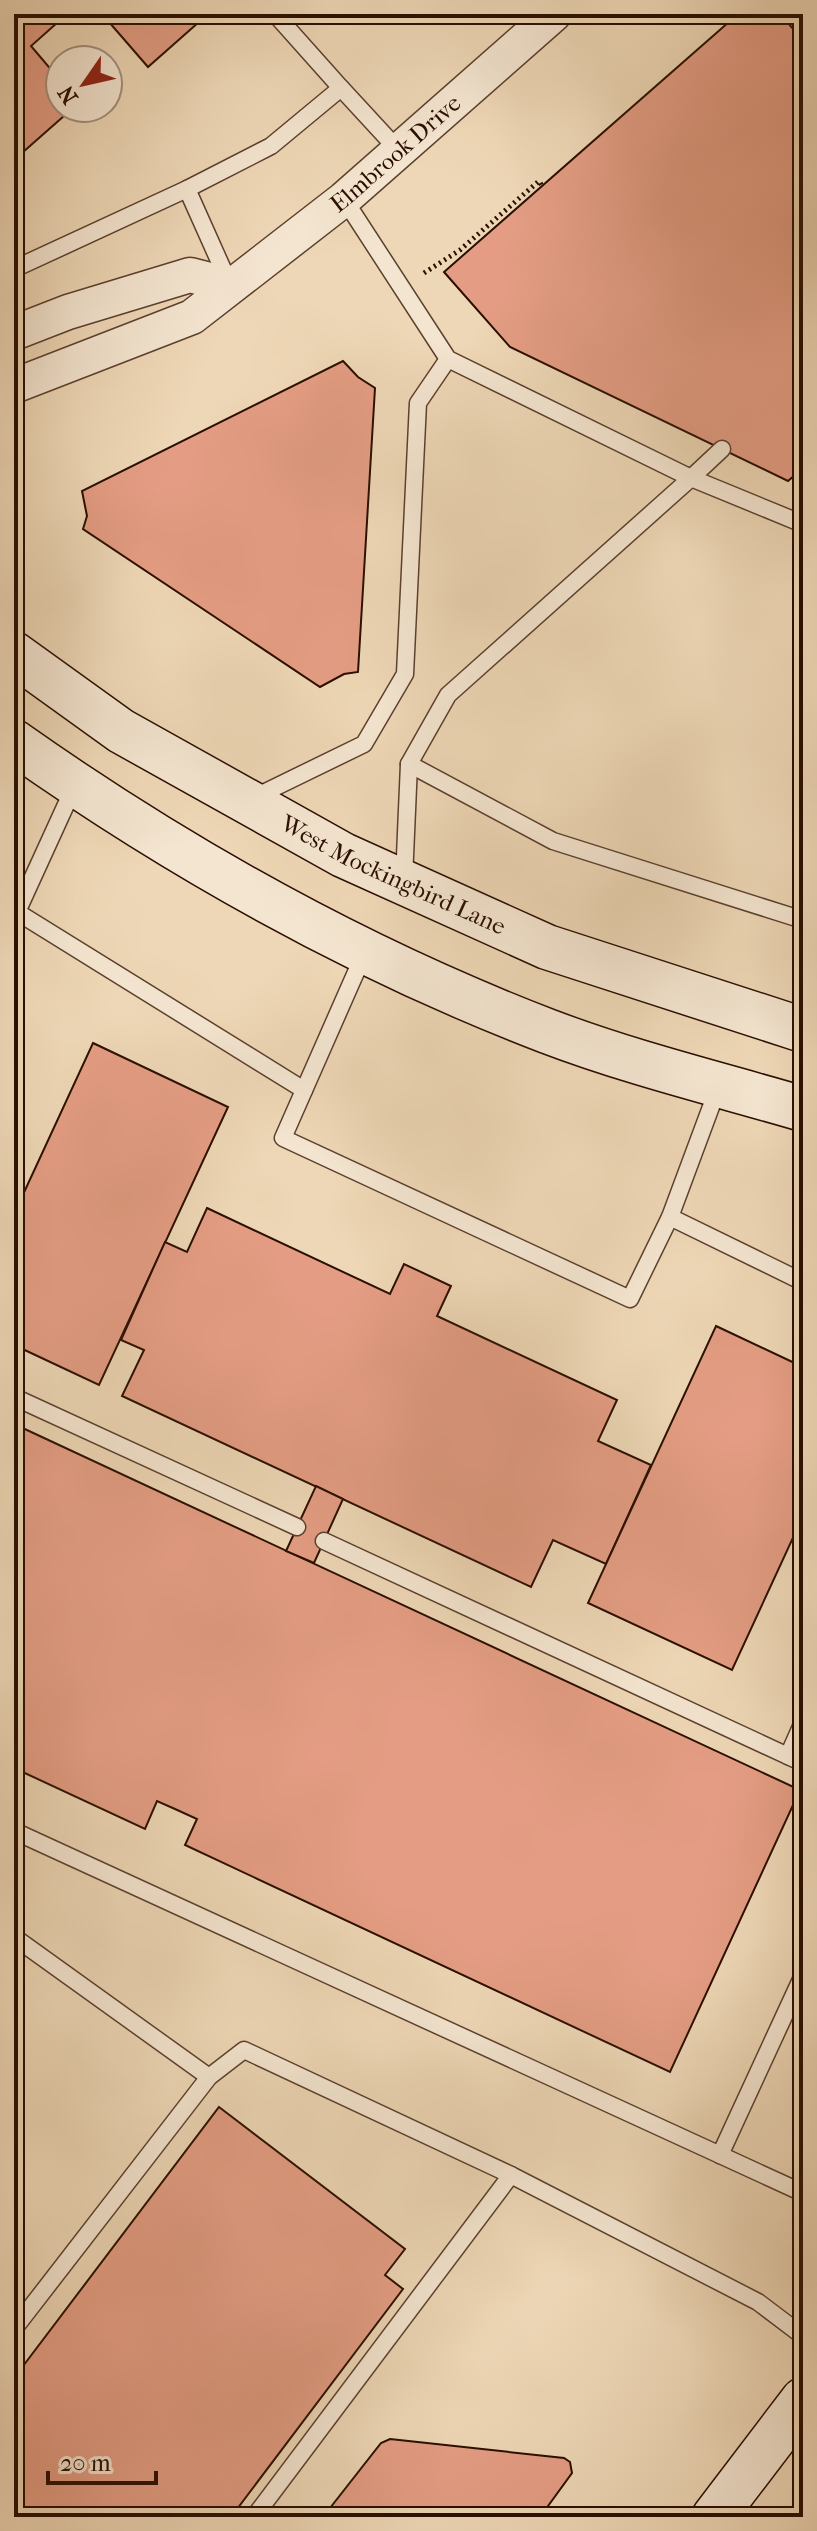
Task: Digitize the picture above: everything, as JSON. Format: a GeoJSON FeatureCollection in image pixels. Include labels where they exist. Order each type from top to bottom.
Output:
{"type":"FeatureCollection","features":[{"type":"Feature","properties":{"kind":"main road","name":"West Mockingbird Lane"},"geometry":{"type":"LineString","coordinates":[[14,654],[121,731],[343,855],[547,947],[803,1030]]}},
{"type":"Feature","properties":{"kind":"main road"},"geometry":{"type":"LineString","coordinates":[[14,742],[75,785],[234,884],[365,951],[548,1031],[665,1071],[803,1109]]}},
{"type":"Feature","properties":{"kind":"main road"},"geometry":{"type":"LineString","coordinates":[[714,2517],[803,2400]]}},
{"type":"Feature","properties":{"kind":"street","name":"Elmbrook Drive"},"geometry":{"type":"LineString","coordinates":[[25,380],[192,317],[229,285],[344,199],[554,14]]}},
{"type":"Feature","properties":{"kind":"street"},"geometry":{"type":"LineString","coordinates":[[25,380],[15,329],[190,275],[229,285]]}},
{"type":"Feature","properties":{"kind":"lane"},"geometry":{"type":"LineString","coordinates":[[275,14],[400,152]]}},
{"type":"Feature","properties":{"kind":"lane"},"geometry":{"type":"LineString","coordinates":[[14,269],[187,189],[271,146],[341,88]]}},
{"type":"Feature","properties":{"kind":"lane"},"geometry":{"type":"LineString","coordinates":[[187,189],[229,285]]}},
{"type":"Feature","properties":{"kind":"lane"},"geometry":{"type":"LineString","coordinates":[[344,199],[448,359],[691,478],[803,524]]}},
{"type":"Feature","properties":{"kind":"lane"},"geometry":{"type":"LineString","coordinates":[[247,801],[364,744],[405,674],[418,403],[448,359]]}},
{"type":"Feature","properties":{"kind":"lane"},"geometry":{"type":"LineString","coordinates":[[403,883],[409,764],[448,695],[722,449]]}},
{"type":"Feature","properties":{"kind":"lane"},"geometry":{"type":"LineString","coordinates":[[409,764],[553,841],[803,920]]}},
{"type":"Feature","properties":{"kind":"lane"},"geometry":{"type":"LineString","coordinates":[[75,785],[15,915],[304,1090]]}},
{"type":"Feature","properties":{"kind":"lane"},"geometry":{"type":"LineString","coordinates":[[365,951],[283,1138],[630,1299],[670,1217],[720,1085]]}},
{"type":"Feature","properties":{"kind":"lane"},"geometry":{"type":"LineString","coordinates":[[670,1217],[803,1282]]}},
{"type":"Feature","properties":{"kind":"lane"},"geometry":{"type":"LineString","coordinates":[[14,1397],[297,1527]]}},
{"type":"Feature","properties":{"kind":"lane"},"geometry":{"type":"LineString","coordinates":[[324,1541],[796,1759],[803,1722]]}},
{"type":"Feature","properties":{"kind":"lane"},"geometry":{"type":"LineString","coordinates":[[14,1831],[803,2193]]}},
{"type":"Feature","properties":{"kind":"lane"},"geometry":{"type":"LineString","coordinates":[[14,1937],[209,2077]]}},
{"type":"Feature","properties":{"kind":"lane"},"geometry":{"type":"LineString","coordinates":[[720,2155],[803,1975]]}},
{"type":"Feature","properties":{"kind":"lane"},"geometry":{"type":"LineString","coordinates":[[14,2329],[209,2077],[244,2050],[511,2175],[758,2302],[803,2336]]}},
{"type":"Feature","properties":{"kind":"lane"},"geometry":{"type":"LineString","coordinates":[[254,2517],[511,2175]]}},
{"type":"Feature","properties":{"kind":"path"},"geometry":{"type":"LineString","coordinates":[[423,273],[460,250],[539,181],[542,186]]}},
{"type":"Feature","properties":{"kind":"building"},"geometry":{"type":"Polygon","coordinates":[[[14,14],[67,14],[31,46],[44,61],[44,124],[55,124],[14,160],[14,14]]]}},
{"type":"Feature","properties":{"kind":"building"},"geometry":{"type":"Polygon","coordinates":[[[102,14],[208,14],[148,67],[102,14]]]}},
{"type":"Feature","properties":{"kind":"building"},"geometry":{"type":"Polygon","coordinates":[[[738,14],[780,14],[803,40],[803,468],[788,481],[510,347],[444,272],[738,14]]]}},
{"type":"Feature","properties":{"kind":"building"},"geometry":{"type":"Polygon","coordinates":[[[343,361],[358,377],[375,388],[358,672],[344,674],[320,687],[83,529],[87,516],[82,491],[343,361]]]}},
{"type":"Feature","properties":{"kind":"building"},"geometry":{"type":"Polygon","coordinates":[[[93,1043],[228,1107],[99,1385],[14,1345],[14,1214],[93,1043]]]}},
{"type":"Feature","properties":{"kind":"building"},"geometry":{"type":"Polygon","coordinates":[[[207,1208],[390,1294],[404,1264],[451,1286],[437,1316],[617,1400],[598,1441],[651,1465],[606,1564],[553,1540],[531,1587],[122,1396],[144,1350],[121,1340],[165,1242],[187,1252],[207,1208]]]}},
{"type":"Feature","properties":{"kind":"building"},"geometry":{"type":"Polygon","coordinates":[[[716,1326],[803,1367],[803,1516],[732,1670],[588,1603],[716,1326]]]}},
{"type":"Feature","properties":{"kind":"building"},"geometry":{"type":"Polygon","coordinates":[[[14,1424],[800,1790],[670,2072],[185,1845],[197,1819],[157,1801],[145,1829],[14,1768],[14,1424]]]}},
{"type":"Feature","properties":{"kind":"building"},"geometry":{"type":"Polygon","coordinates":[[[316,1486],[343,1499],[314,1563],[286,1551],[316,1486]]]}},
{"type":"Feature","properties":{"kind":"building"},"geometry":{"type":"Polygon","coordinates":[[[219,2107],[405,2249],[385,2275],[403,2289],[231,2517],[14,2517],[14,2378],[219,2107]]]}},
{"type":"Feature","properties":{"kind":"building"},"geometry":{"type":"Polygon","coordinates":[[[390,2439],[564,2458],[570,2462],[572,2473],[540,2517],[323,2517],[381,2443],[390,2439]]]}}]}
